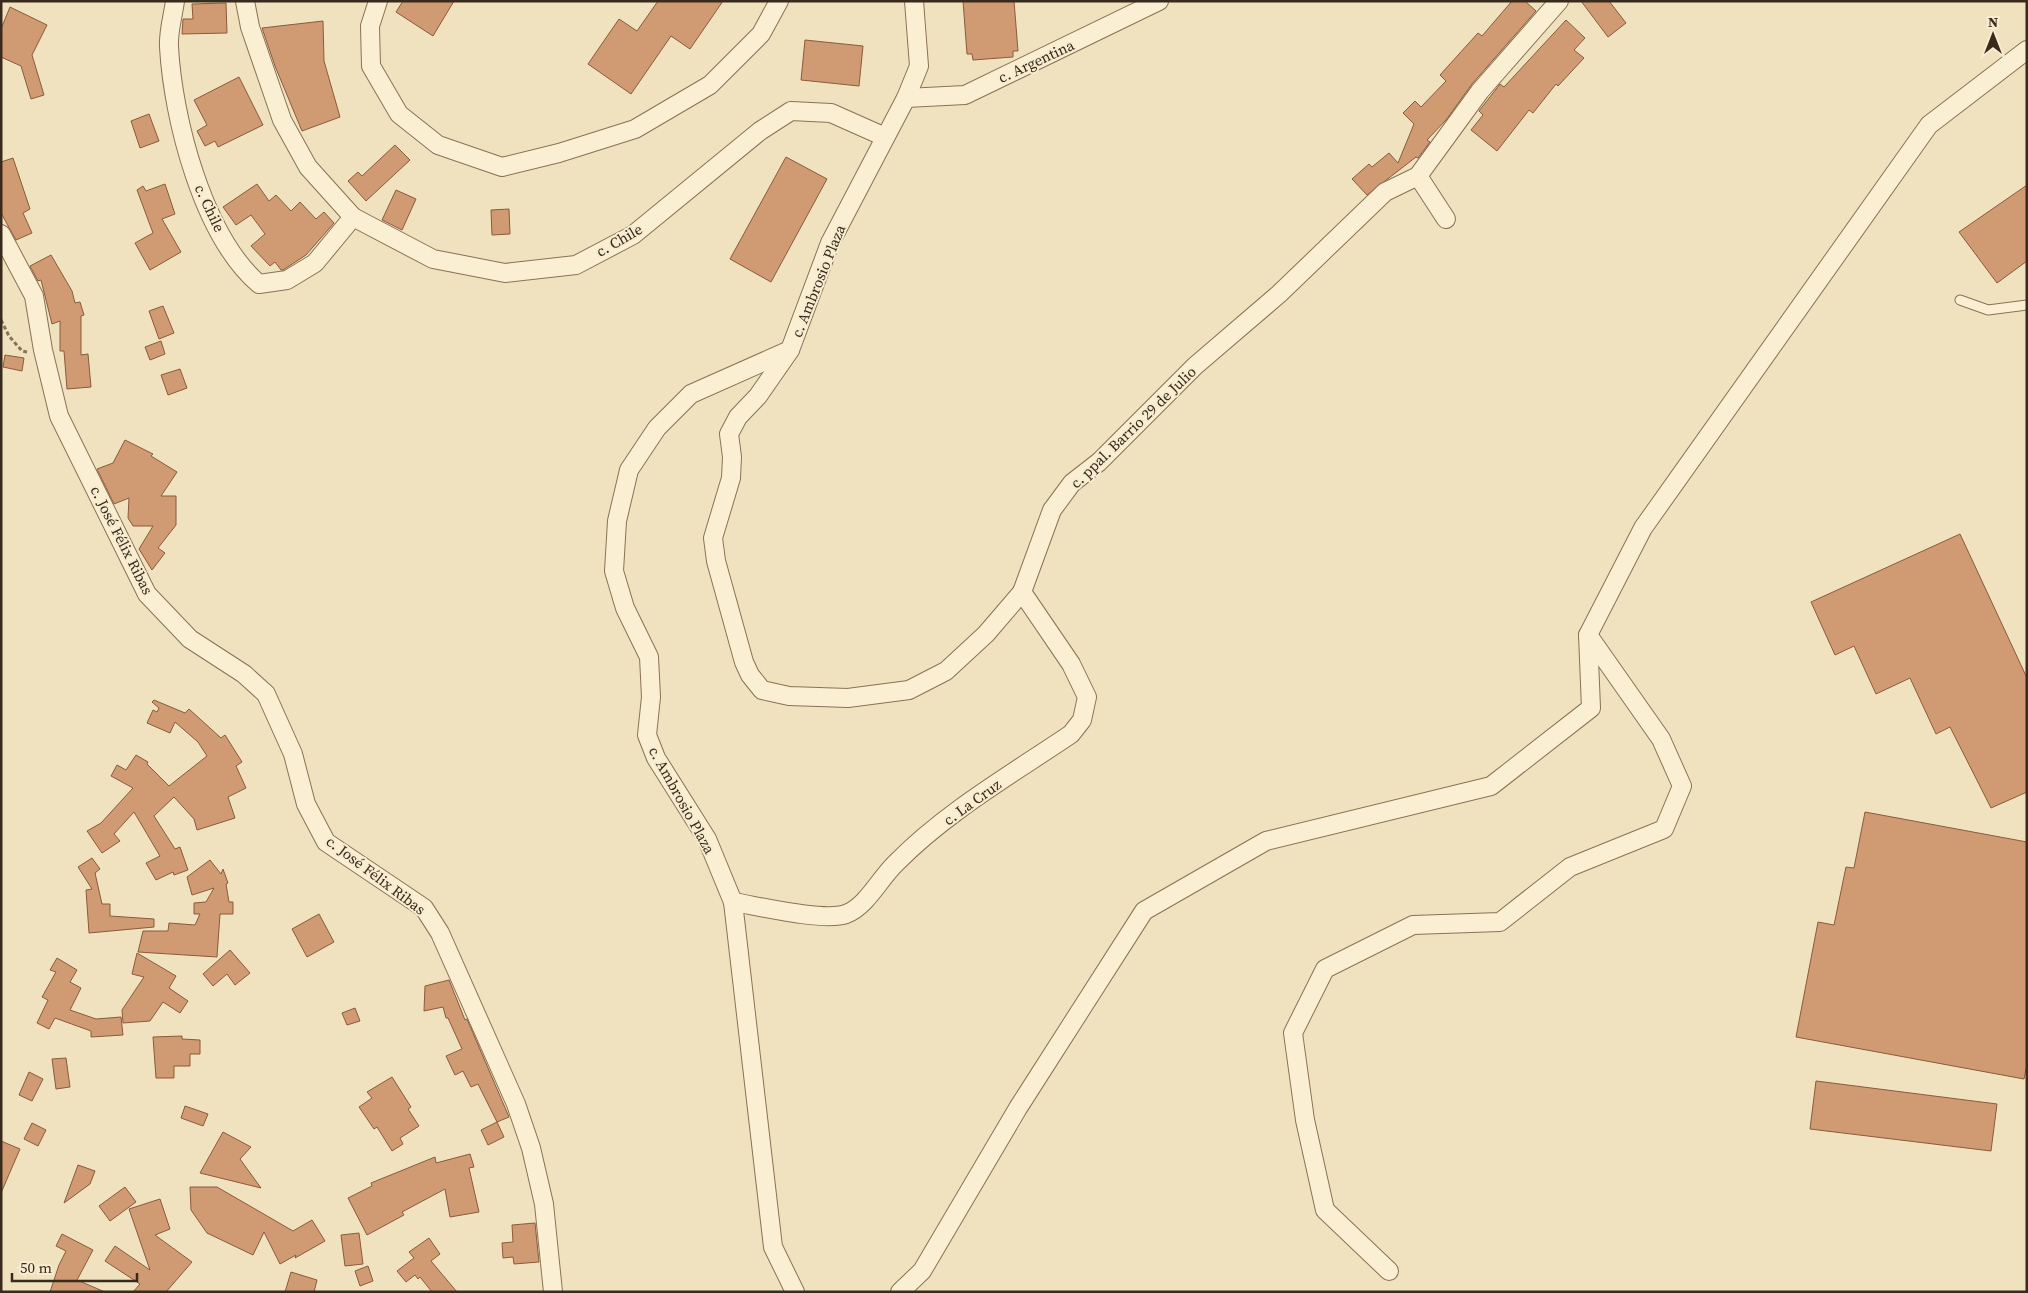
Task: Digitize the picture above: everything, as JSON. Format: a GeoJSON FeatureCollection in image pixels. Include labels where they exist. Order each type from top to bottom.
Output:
{"type":"FeatureCollection","features":[{"type":"Feature","properties":{"kind":"street","name":"c. Chile"},"geometry":{"type":"LineString","coordinates":[[175,1],[168,45],[180,127],[200,191],[220,231],[244,271],[259,284],[287,280],[315,263],[353,217]]}},
{"type":"Feature","properties":{"kind":"street","name":"c. Chile"},"geometry":{"type":"LineString","coordinates":[[245,1],[250,26],[282,120],[308,167],[353,217],[433,259],[505,273],[576,264],[633,235],[760,131],[791,111],[831,113],[886,137]]}},
{"type":"Feature","properties":{"kind":"street"},"geometry":{"type":"LineString","coordinates":[[378,1],[370,26],[371,66],[399,114],[438,145],[502,167],[559,153],[635,129],[710,85],[761,34],[779,1]]}},
{"type":"Feature","properties":{"kind":"street","name":"c. Ambrosio Plaza"},"geometry":{"type":"LineString","coordinates":[[795,1292],[773,1247],[733,902],[707,839],[656,758],[647,735],[651,697],[649,657],[625,608],[614,571],[617,521],[630,470],[657,428],[691,394],[790,350],[830,243],[906,98],[919,66],[914,1]]}},
{"type":"Feature","properties":{"kind":"street","name":"c. Argentina"},"geometry":{"type":"LineString","coordinates":[[906,98],[965,95],[1159,1]]}},
{"type":"Feature","properties":{"kind":"street","name":"c. ppal. Barrio 29 de Julio"},"geometry":{"type":"LineString","coordinates":[[790,350],[758,396],[738,417],[729,434],[732,457],[731,478],[713,538],[716,561],[744,662],[750,675],[762,690],[789,696],[848,698],[909,690],[946,671],[986,634],[1022,592],[1052,510],[1072,483],[1099,462],[1195,366],[1279,294],[1385,192],[1418,176],[1480,92],[1559,1]]}},
{"type":"Feature","properties":{"kind":"street"},"geometry":{"type":"LineString","coordinates":[[900,1292],[922,1271],[1018,1108],[1144,911],[1266,841],[1492,786],[1591,708],[1588,635],[1643,528],[1929,125],[2027,50]]}},
{"type":"Feature","properties":{"kind":"street"},"geometry":{"type":"LineString","coordinates":[[1418,176],[1446,219]]}},
{"type":"Feature","properties":{"kind":"street","name":"c. José Félix Ribas"},"geometry":{"type":"LineString","coordinates":[[1,234],[34,296],[42,350],[59,416],[147,594],[190,639],[244,674],[266,694],[293,754],[306,804],[326,842],[424,908],[440,933],[516,1104],[531,1148],[544,1204],[553,1292]]}},
{"type":"Feature","properties":{"kind":"street","name":"c. La Cruz"},"geometry":{"type":"LineString","coordinates":[[733,902],[796,912],[844,915],[858,908],[882,876],[912,847],[972,801],[1071,734],[1082,720],[1087,697],[1071,664],[1022,592]]}},
{"type":"Feature","properties":{"kind":"street"},"geometry":{"type":"LineString","coordinates":[[1389,1271],[1325,1210],[1305,1120],[1293,1032],[1325,969],[1413,925],[1500,922],[1570,867],[1664,830],[1682,786],[1661,740],[1588,635]]}},
{"type":"Feature","properties":{"kind":"lane"},"geometry":{"type":"LineString","coordinates":[[1960,300],[1988,310],[2027,305]]}},
{"type":"Feature","properties":{"kind":"path"},"geometry":{"type":"LineString","coordinates":[[1,320],[9,336],[22,351],[32,353],[42,350]]}},
{"type":"Feature","properties":{"kind":"building"},"geometry":{"type":"Polygon","coordinates":[[[403,1],[454,1],[433,36],[396,12],[403,1]]]}},
{"type":"Feature","properties":{"kind":"building"},"geometry":{"type":"Polygon","coordinates":[[[658,1],[723,1],[690,49],[671,36],[631,94],[588,64],[619,19],[637,31],[658,1]]]}},
{"type":"Feature","properties":{"kind":"building"},"geometry":{"type":"Polygon","coordinates":[[[963,1],[1014,1],[1018,51],[1013,51],[1013,57],[973,60],[972,54],[967,54],[963,1]]]}},
{"type":"Feature","properties":{"kind":"building"},"geometry":{"type":"Polygon","coordinates":[[[1512,1],[1525,1],[1536,11],[1472,84],[1446,120],[1427,140],[1430,142],[1418,158],[1416,157],[1367,195],[1352,179],[1369,164],[1372,167],[1389,153],[1398,163],[1414,124],[1403,113],[1415,101],[1421,107],[1446,81],[1440,75],[1478,33],[1482,36],[1512,1]]]}},
{"type":"Feature","properties":{"kind":"building"},"geometry":{"type":"Polygon","coordinates":[[[1581,1],[1609,1],[1626,23],[1608,37],[1581,1]]]}},
{"type":"Feature","properties":{"kind":"building"},"geometry":{"type":"Polygon","coordinates":[[[226,3],[227,33],[182,34],[183,19],[193,19],[192,4],[226,3]]]}},
{"type":"Feature","properties":{"kind":"building"},"geometry":{"type":"Polygon","coordinates":[[[10,7],[47,25],[32,55],[44,95],[31,99],[21,66],[1,57],[1,29],[10,7]]]}},
{"type":"Feature","properties":{"kind":"building"},"geometry":{"type":"Polygon","coordinates":[[[1566,20],[1585,38],[1574,50],[1584,58],[1558,86],[1556,84],[1533,113],[1529,110],[1497,151],[1471,130],[1483,115],[1479,111],[1500,84],[1504,87],[1566,20]]]}},
{"type":"Feature","properties":{"kind":"building"},"geometry":{"type":"Polygon","coordinates":[[[323,21],[324,61],[340,117],[302,131],[275,66],[262,28],[323,21]]]}},
{"type":"Feature","properties":{"kind":"building"},"geometry":{"type":"Polygon","coordinates":[[[805,40],[863,46],[859,86],[801,80],[805,40]]]}},
{"type":"Feature","properties":{"kind":"building"},"geometry":{"type":"Polygon","coordinates":[[[239,77],[263,125],[218,147],[215,141],[205,146],[197,131],[207,125],[194,100],[239,77]]]}},
{"type":"Feature","properties":{"kind":"building"},"geometry":{"type":"Polygon","coordinates":[[[149,114],[159,141],[140,148],[131,121],[149,114]]]}},
{"type":"Feature","properties":{"kind":"building"},"geometry":{"type":"Polygon","coordinates":[[[395,145],[410,160],[366,201],[348,181],[358,172],[362,176],[395,145]]]}},
{"type":"Feature","properties":{"kind":"building"},"geometry":{"type":"Polygon","coordinates":[[[786,157],[827,179],[771,282],[730,259],[786,157]]]}},
{"type":"Feature","properties":{"kind":"building"},"geometry":{"type":"Polygon","coordinates":[[[13,158],[30,209],[23,213],[32,233],[16,240],[1,213],[1,162],[13,158]]]}},
{"type":"Feature","properties":{"kind":"building"},"geometry":{"type":"Polygon","coordinates":[[[165,184],[175,214],[162,219],[181,252],[150,270],[135,243],[153,233],[137,190],[143,186],[146,191],[165,184]]]}},
{"type":"Feature","properties":{"kind":"building"},"geometry":{"type":"Polygon","coordinates":[[[257,184],[269,201],[276,195],[291,211],[300,202],[316,219],[324,212],[334,223],[306,255],[283,270],[275,262],[270,266],[251,246],[265,234],[251,215],[236,225],[223,207],[257,184]]]}},
{"type":"Feature","properties":{"kind":"building"},"geometry":{"type":"Polygon","coordinates":[[[2027,185],[2027,261],[1997,283],[1959,232],[2027,185]]]}},
{"type":"Feature","properties":{"kind":"building"},"geometry":{"type":"Polygon","coordinates":[[[396,190],[416,199],[402,230],[382,220],[396,190]]]}},
{"type":"Feature","properties":{"kind":"building"},"geometry":{"type":"Polygon","coordinates":[[[509,209],[510,234],[492,235],[491,210],[509,209]]]}},
{"type":"Feature","properties":{"kind":"building"},"geometry":{"type":"Polygon","coordinates":[[[51,255],[72,291],[75,303],[80,302],[84,315],[81,316],[81,355],[88,354],[91,387],[67,389],[64,351],[60,351],[60,321],[52,324],[41,280],[38,281],[30,266],[51,255]]]}},
{"type":"Feature","properties":{"kind":"building"},"geometry":{"type":"Polygon","coordinates":[[[163,306],[174,333],[159,339],[149,311],[163,306]]]}},
{"type":"Feature","properties":{"kind":"building"},"geometry":{"type":"Polygon","coordinates":[[[161,341],[165,354],[150,360],[145,347],[161,341]]]}},
{"type":"Feature","properties":{"kind":"building"},"geometry":{"type":"Polygon","coordinates":[[[5,355],[24,358],[22,371],[3,367],[5,355]]]}},
{"type":"Feature","properties":{"kind":"building"},"geometry":{"type":"Polygon","coordinates":[[[180,369],[187,388],[168,395],[161,375],[180,369]]]}},
{"type":"Feature","properties":{"kind":"building"},"geometry":{"type":"Polygon","coordinates":[[[125,440],[153,454],[151,456],[177,472],[161,496],[176,496],[176,525],[158,548],[165,553],[152,570],[139,549],[153,526],[133,526],[128,518],[129,498],[114,504],[97,469],[113,463],[125,440]]]}},
{"type":"Feature","properties":{"kind":"building"},"geometry":{"type":"Polygon","coordinates":[[[1960,534],[2027,678],[2027,792],[1991,808],[1950,727],[1936,734],[1910,678],[1876,694],[1854,646],[1835,655],[1811,602],[1960,534]]]}},
{"type":"Feature","properties":{"kind":"building"},"geometry":{"type":"Polygon","coordinates":[[[154,700],[185,713],[189,709],[221,738],[225,735],[242,762],[236,766],[246,788],[228,797],[235,818],[197,830],[194,819],[174,797],[154,816],[175,849],[180,847],[188,870],[174,875],[173,872],[156,880],[146,863],[160,856],[134,812],[114,834],[120,841],[102,853],[87,831],[101,823],[133,788],[111,776],[117,765],[126,770],[136,755],[148,762],[147,764],[169,786],[207,756],[198,742],[175,722],[170,733],[147,723],[153,710],[157,712],[159,708],[152,702],[154,700]]]}},
{"type":"Feature","properties":{"kind":"building"},"geometry":{"type":"Polygon","coordinates":[[[1865,812],[2027,842],[2027,1064],[2024,1079],[1796,1037],[1818,922],[1834,925],[1846,867],[1854,868],[1865,812]]]}},
{"type":"Feature","properties":{"kind":"building"},"geometry":{"type":"Polygon","coordinates":[[[92,858],[100,869],[95,873],[102,904],[110,904],[110,916],[154,919],[154,927],[89,933],[86,890],[92,889],[78,867],[92,858]]]}},
{"type":"Feature","properties":{"kind":"building"},"geometry":{"type":"Polygon","coordinates":[[[210,860],[221,874],[223,869],[228,883],[226,884],[229,902],[233,902],[233,914],[220,914],[217,957],[138,952],[143,931],[168,931],[169,923],[195,925],[200,914],[194,914],[194,903],[206,902],[214,888],[192,895],[187,877],[210,860]]]}},
{"type":"Feature","properties":{"kind":"building"},"geometry":{"type":"Polygon","coordinates":[[[319,914],[334,942],[307,957],[292,929],[319,914]]]}},
{"type":"Feature","properties":{"kind":"building"},"geometry":{"type":"Polygon","coordinates":[[[230,950],[250,973],[235,985],[227,974],[213,986],[203,974],[230,950]]]}},
{"type":"Feature","properties":{"kind":"building"},"geometry":{"type":"Polygon","coordinates":[[[137,953],[176,976],[169,988],[188,1001],[180,1013],[163,1002],[150,1021],[123,1023],[122,1010],[144,977],[132,974],[137,953]]]}},
{"type":"Feature","properties":{"kind":"building"},"geometry":{"type":"Polygon","coordinates":[[[57,958],[77,970],[70,982],[81,988],[70,1010],[96,1019],[121,1017],[123,1035],[91,1037],[91,1031],[55,1018],[49,1029],[37,1023],[48,1000],[42,997],[56,972],[50,970],[57,958]]]}},
{"type":"Feature","properties":{"kind":"building"},"geometry":{"type":"Polygon","coordinates":[[[449,980],[509,1117],[497,1122],[478,1084],[471,1087],[463,1071],[455,1075],[446,1056],[462,1049],[448,1018],[446,1018],[443,1007],[424,1011],[425,986],[449,980]]]}},
{"type":"Feature","properties":{"kind":"building"},"geometry":{"type":"Polygon","coordinates":[[[355,1008],[360,1021],[347,1025],[342,1013],[355,1008]]]}},
{"type":"Feature","properties":{"kind":"building"},"geometry":{"type":"Polygon","coordinates":[[[182,1036],[182,1039],[200,1040],[200,1054],[190,1054],[190,1066],[174,1066],[174,1078],[156,1078],[153,1037],[182,1036]]]}},
{"type":"Feature","properties":{"kind":"building"},"geometry":{"type":"Polygon","coordinates":[[[66,1058],[70,1087],[56,1089],[52,1059],[66,1058]]]}},
{"type":"Feature","properties":{"kind":"building"},"geometry":{"type":"Polygon","coordinates":[[[29,1072],[43,1079],[32,1101],[19,1095],[29,1072]]]}},
{"type":"Feature","properties":{"kind":"building"},"geometry":{"type":"Polygon","coordinates":[[[392,1077],[411,1107],[408,1109],[419,1126],[400,1138],[403,1144],[392,1151],[377,1127],[374,1129],[359,1107],[372,1098],[367,1092],[392,1077]]]}},
{"type":"Feature","properties":{"kind":"building"},"geometry":{"type":"Polygon","coordinates":[[[1816,1081],[1997,1104],[1991,1151],[1810,1129],[1816,1081]]]}},
{"type":"Feature","properties":{"kind":"building"},"geometry":{"type":"Polygon","coordinates":[[[185,1106],[208,1114],[203,1126],[181,1118],[185,1106]]]}},
{"type":"Feature","properties":{"kind":"building"},"geometry":{"type":"Polygon","coordinates":[[[497,1122],[504,1137],[488,1145],[481,1130],[497,1122]]]}},
{"type":"Feature","properties":{"kind":"building"},"geometry":{"type":"Polygon","coordinates":[[[32,1123],[46,1130],[38,1146],[24,1139],[32,1123]]]}},
{"type":"Feature","properties":{"kind":"building"},"geometry":{"type":"Polygon","coordinates":[[[223,1132],[251,1147],[240,1159],[261,1188],[200,1173],[223,1132]]]}},
{"type":"Feature","properties":{"kind":"building"},"geometry":{"type":"Polygon","coordinates":[[[1,1141],[20,1149],[1,1193],[1,1141]]]}},
{"type":"Feature","properties":{"kind":"building"},"geometry":{"type":"Polygon","coordinates":[[[470,1154],[474,1167],[469,1168],[479,1212],[450,1217],[445,1189],[402,1212],[404,1215],[367,1235],[348,1198],[372,1186],[371,1183],[435,1157],[436,1163],[470,1154]]]}},
{"type":"Feature","properties":{"kind":"building"},"geometry":{"type":"Polygon","coordinates":[[[78,1165],[95,1171],[90,1184],[64,1203],[78,1165]]]}},
{"type":"Feature","properties":{"kind":"building"},"geometry":{"type":"Polygon","coordinates":[[[125,1187],[136,1202],[110,1221],[99,1206],[125,1187]]]}},
{"type":"Feature","properties":{"kind":"building"},"geometry":{"type":"Polygon","coordinates":[[[190,1187],[217,1187],[293,1231],[312,1220],[325,1241],[280,1264],[264,1232],[253,1255],[207,1233],[191,1210],[190,1187]]]}},
{"type":"Feature","properties":{"kind":"building"},"geometry":{"type":"Polygon","coordinates":[[[160,1199],[170,1229],[155,1235],[192,1262],[166,1292],[133,1292],[140,1284],[105,1261],[115,1246],[150,1270],[129,1209],[160,1199]]]}},
{"type":"Feature","properties":{"kind":"building"},"geometry":{"type":"Polygon","coordinates":[[[535,1223],[539,1262],[514,1264],[513,1257],[503,1258],[502,1243],[513,1242],[512,1225],[535,1223]]]}},
{"type":"Feature","properties":{"kind":"building"},"geometry":{"type":"Polygon","coordinates":[[[359,1233],[363,1264],[345,1266],[341,1235],[359,1233]]]}},
{"type":"Feature","properties":{"kind":"building"},"geometry":{"type":"Polygon","coordinates":[[[62,1234],[93,1250],[77,1280],[105,1292],[50,1292],[66,1251],[56,1246],[62,1234]]]}},
{"type":"Feature","properties":{"kind":"building"},"geometry":{"type":"Polygon","coordinates":[[[429,1238],[440,1254],[431,1261],[457,1292],[432,1292],[420,1277],[418,1279],[415,1275],[406,1282],[397,1271],[414,1258],[409,1252],[429,1238]]]}},
{"type":"Feature","properties":{"kind":"building"},"geometry":{"type":"Polygon","coordinates":[[[368,1266],[373,1281],[360,1286],[355,1271],[368,1266]]]}},
{"type":"Feature","properties":{"kind":"building"},"geometry":{"type":"Polygon","coordinates":[[[291,1272],[317,1280],[314,1292],[285,1292],[291,1272]]]}}]}
